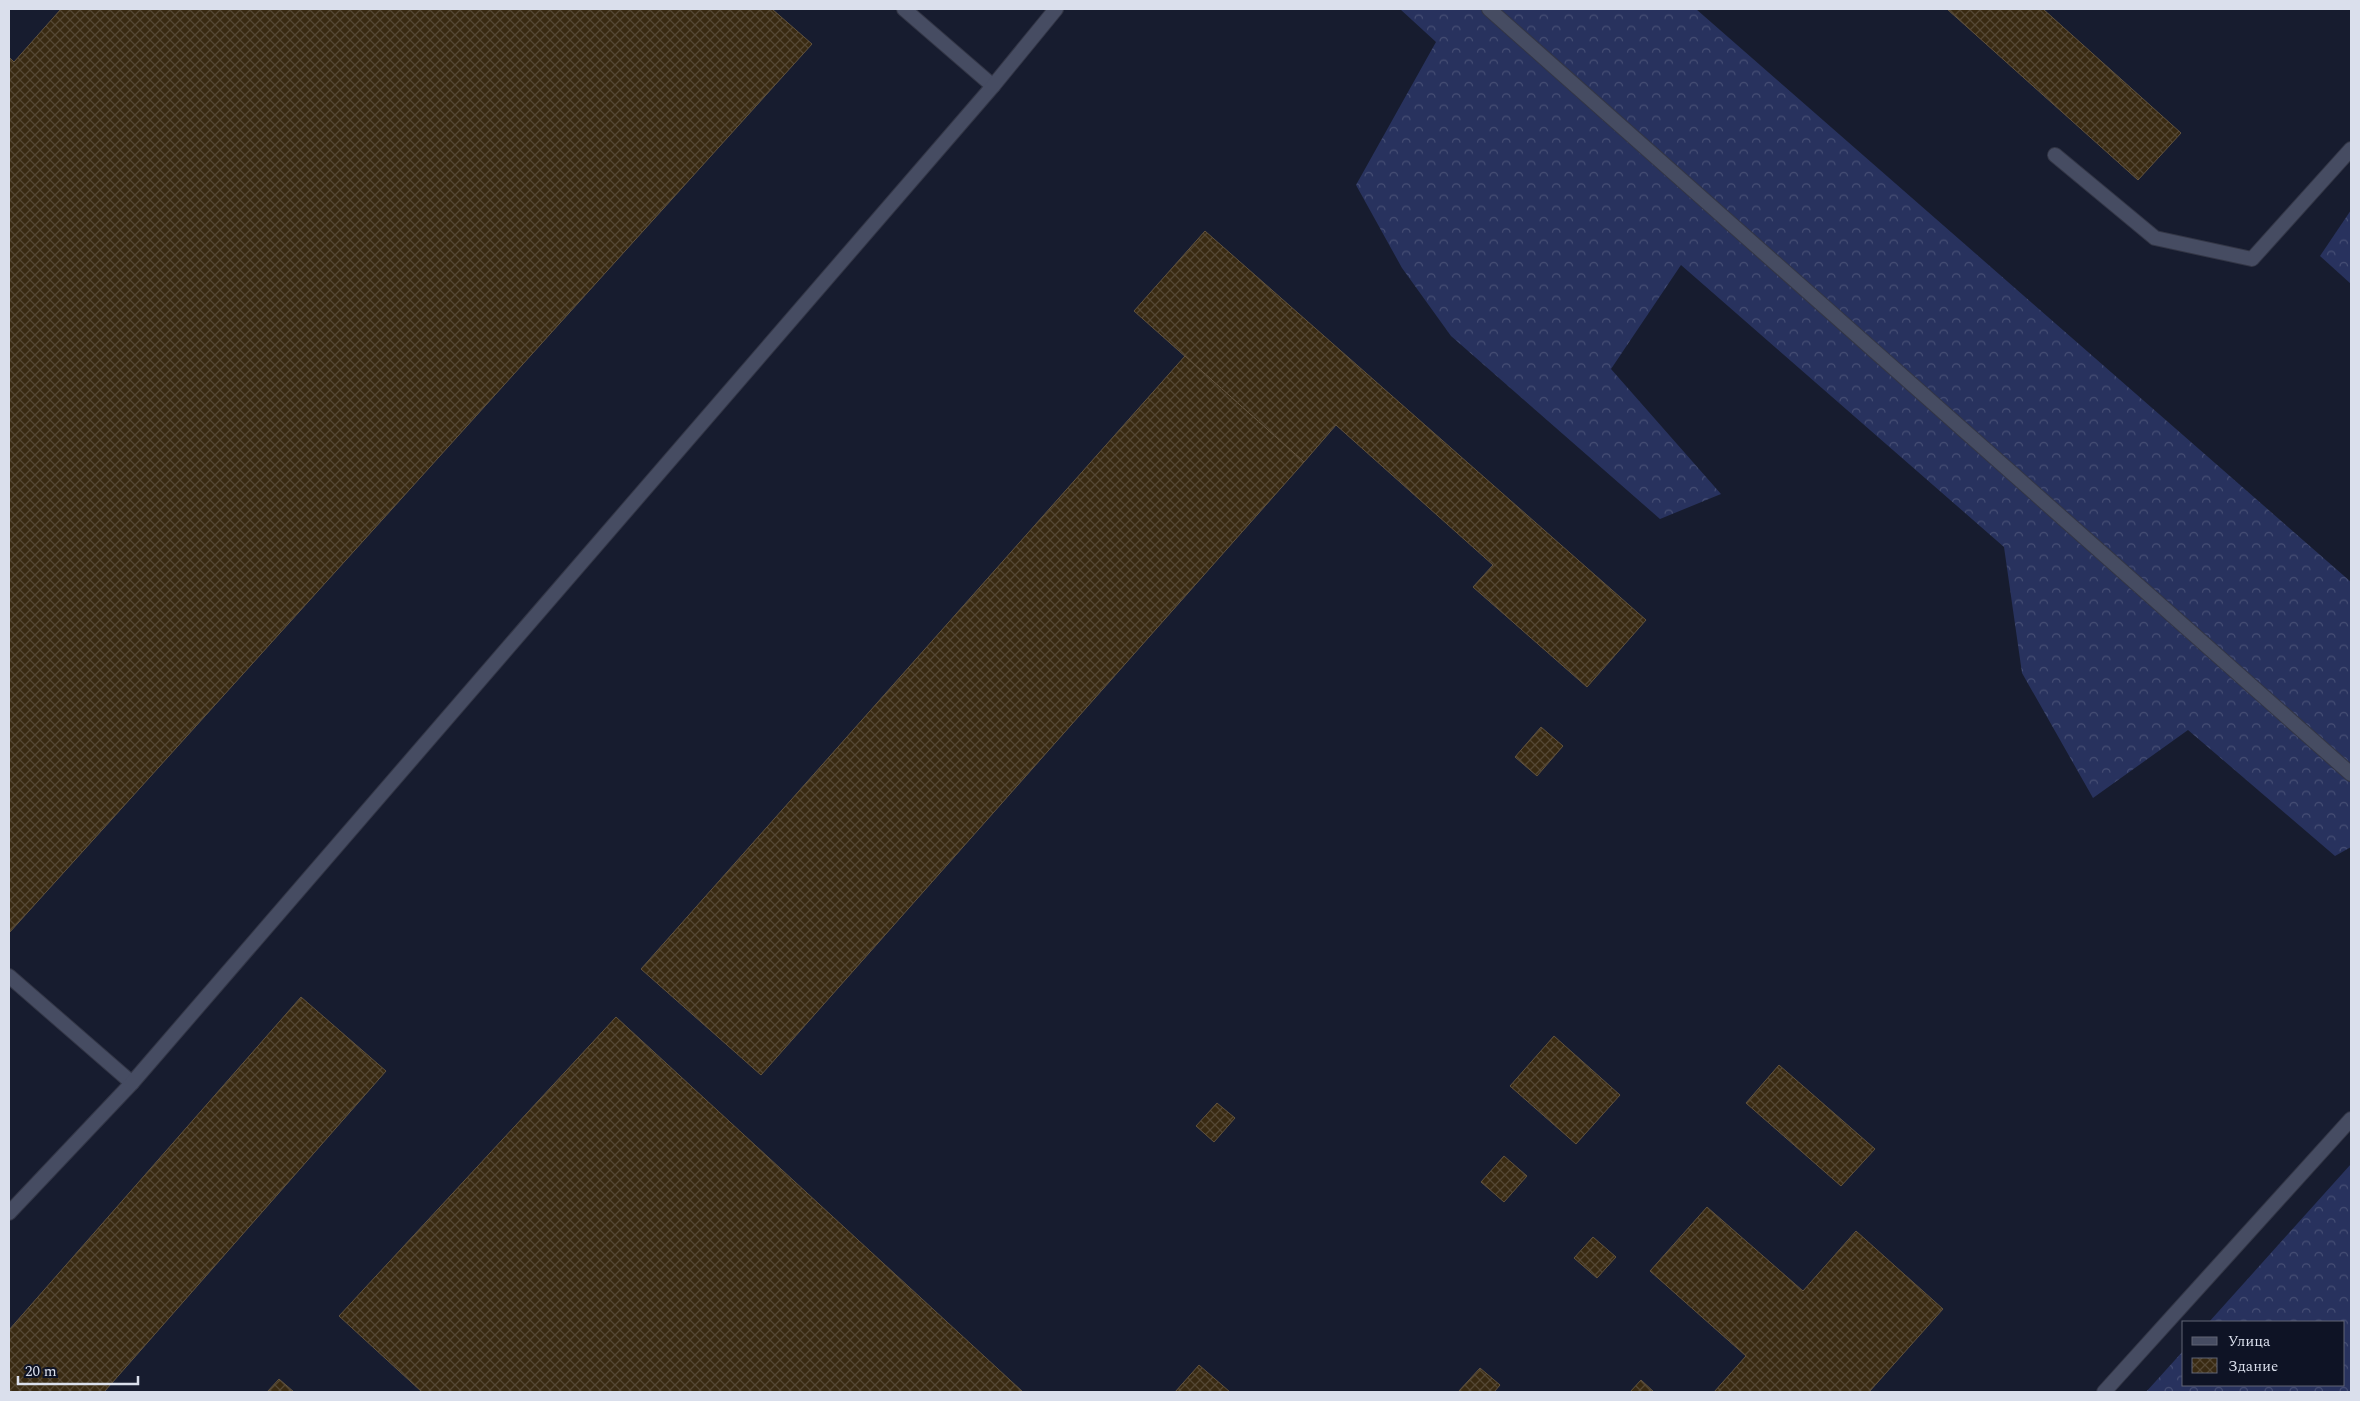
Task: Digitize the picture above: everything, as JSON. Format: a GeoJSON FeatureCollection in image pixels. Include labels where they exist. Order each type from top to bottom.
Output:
{"type":"FeatureCollection","features":[{"type":"Feature","properties":{"kind":"street"},"geometry":{"type":"LineString","coordinates":[[904,9],[993,86]]}},
{"type":"Feature","properties":{"kind":"street"},"geometry":{"type":"LineString","coordinates":[[9,1213],[132,1083],[993,86],[1056,9]]}},
{"type":"Feature","properties":{"kind":"street"},"geometry":{"type":"LineString","coordinates":[[1489,9],[2351,774]]}},
{"type":"Feature","properties":{"kind":"street"},"geometry":{"type":"LineString","coordinates":[[2055,155],[2155,238],[2252,259],[2351,149]]}},
{"type":"Feature","properties":{"kind":"street"},"geometry":{"type":"LineString","coordinates":[[9,976],[132,1083]]}},
{"type":"Feature","properties":{"kind":"street"},"geometry":{"type":"LineString","coordinates":[[2104,1392],[2351,1118]]}},
{"type":"Feature","properties":{"kind":"green space"},"geometry":{"type":"Polygon","coordinates":[[[1400,9],[1696,9],[2351,582],[2351,847],[2335,856],[2188,730],[2093,798],[2022,673],[2004,547],[1681,265],[1611,369],[1721,494],[1660,519],[1451,336],[1402,268],[1356,185],[1436,42],[1400,9]]]}},
{"type":"Feature","properties":{"kind":"green space"},"geometry":{"type":"Polygon","coordinates":[[[2351,210],[2351,284],[2320,256],[2351,210]]]}},
{"type":"Feature","properties":{"kind":"green space"},"geometry":{"type":"Polygon","coordinates":[[[2351,1164],[2351,1392],[2146,1392],[2182,1352],[2182,1386],[2345,1386],[2345,1321],[2210,1321],[2351,1164]]]}},
{"type":"Feature","properties":{"kind":"building"},"geometry":{"type":"Polygon","coordinates":[[[61,9],[772,9],[812,44],[9,933],[9,57],[14,62],[61,9]]]}},
{"type":"Feature","properties":{"kind":"building"},"geometry":{"type":"Polygon","coordinates":[[[1947,9],[2043,9],[2181,133],[2138,180],[1947,9]]]}},
{"type":"Feature","properties":{"kind":"building"},"geometry":{"type":"Polygon","coordinates":[[[1205,231],[1646,620],[1587,687],[1473,587],[1493,565],[1336,425],[1304,462],[1134,311],[1205,231]]]}},
{"type":"Feature","properties":{"kind":"building"},"geometry":{"type":"Polygon","coordinates":[[[1185,356],[1304,462],[761,1075],[641,969],[1185,356]]]}},
{"type":"Feature","properties":{"kind":"building"},"geometry":{"type":"Polygon","coordinates":[[[1541,727],[1563,746],[1537,776],[1515,757],[1541,727]]]}},
{"type":"Feature","properties":{"kind":"building"},"geometry":{"type":"Polygon","coordinates":[[[301,997],[386,1071],[104,1392],[9,1392],[9,1330],[301,997]]]}},
{"type":"Feature","properties":{"kind":"building"},"geometry":{"type":"Polygon","coordinates":[[[616,1017],[1023,1392],[422,1392],[339,1316],[616,1017]]]}},
{"type":"Feature","properties":{"kind":"building"},"geometry":{"type":"Polygon","coordinates":[[[1554,1036],[1620,1095],[1576,1144],[1510,1086],[1554,1036]]]}},
{"type":"Feature","properties":{"kind":"building"},"geometry":{"type":"Polygon","coordinates":[[[1779,1065],[1875,1149],[1841,1186],[1746,1103],[1779,1065]]]}},
{"type":"Feature","properties":{"kind":"building"},"geometry":{"type":"Polygon","coordinates":[[[1217,1103],[1235,1118],[1214,1142],[1196,1126],[1217,1103]]]}},
{"type":"Feature","properties":{"kind":"building"},"geometry":{"type":"Polygon","coordinates":[[[1504,1156],[1527,1176],[1504,1202],[1481,1182],[1504,1156]]]}},
{"type":"Feature","properties":{"kind":"building"},"geometry":{"type":"Polygon","coordinates":[[[1707,1207],[1803,1291],[1856,1231],[1943,1309],[1869,1392],[1714,1392],[1746,1356],[1650,1271],[1707,1207]]]}},
{"type":"Feature","properties":{"kind":"building"},"geometry":{"type":"Polygon","coordinates":[[[1593,1237],[1616,1257],[1597,1278],[1574,1258],[1593,1237]]]}},
{"type":"Feature","properties":{"kind":"building"},"geometry":{"type":"Polygon","coordinates":[[[1199,1365],[1230,1392],[1175,1392],[1199,1365]]]}},
{"type":"Feature","properties":{"kind":"building"},"geometry":{"type":"Polygon","coordinates":[[[1480,1368],[1500,1385],[1494,1392],[1458,1392],[1480,1368]]]}},
{"type":"Feature","properties":{"kind":"building"},"geometry":{"type":"Polygon","coordinates":[[[279,1379],[294,1392],[267,1392],[279,1379]]]}},
{"type":"Feature","properties":{"kind":"building"},"geometry":{"type":"Polygon","coordinates":[[[1641,1380],[1654,1392],[1630,1392],[1641,1380]]]}}]}
